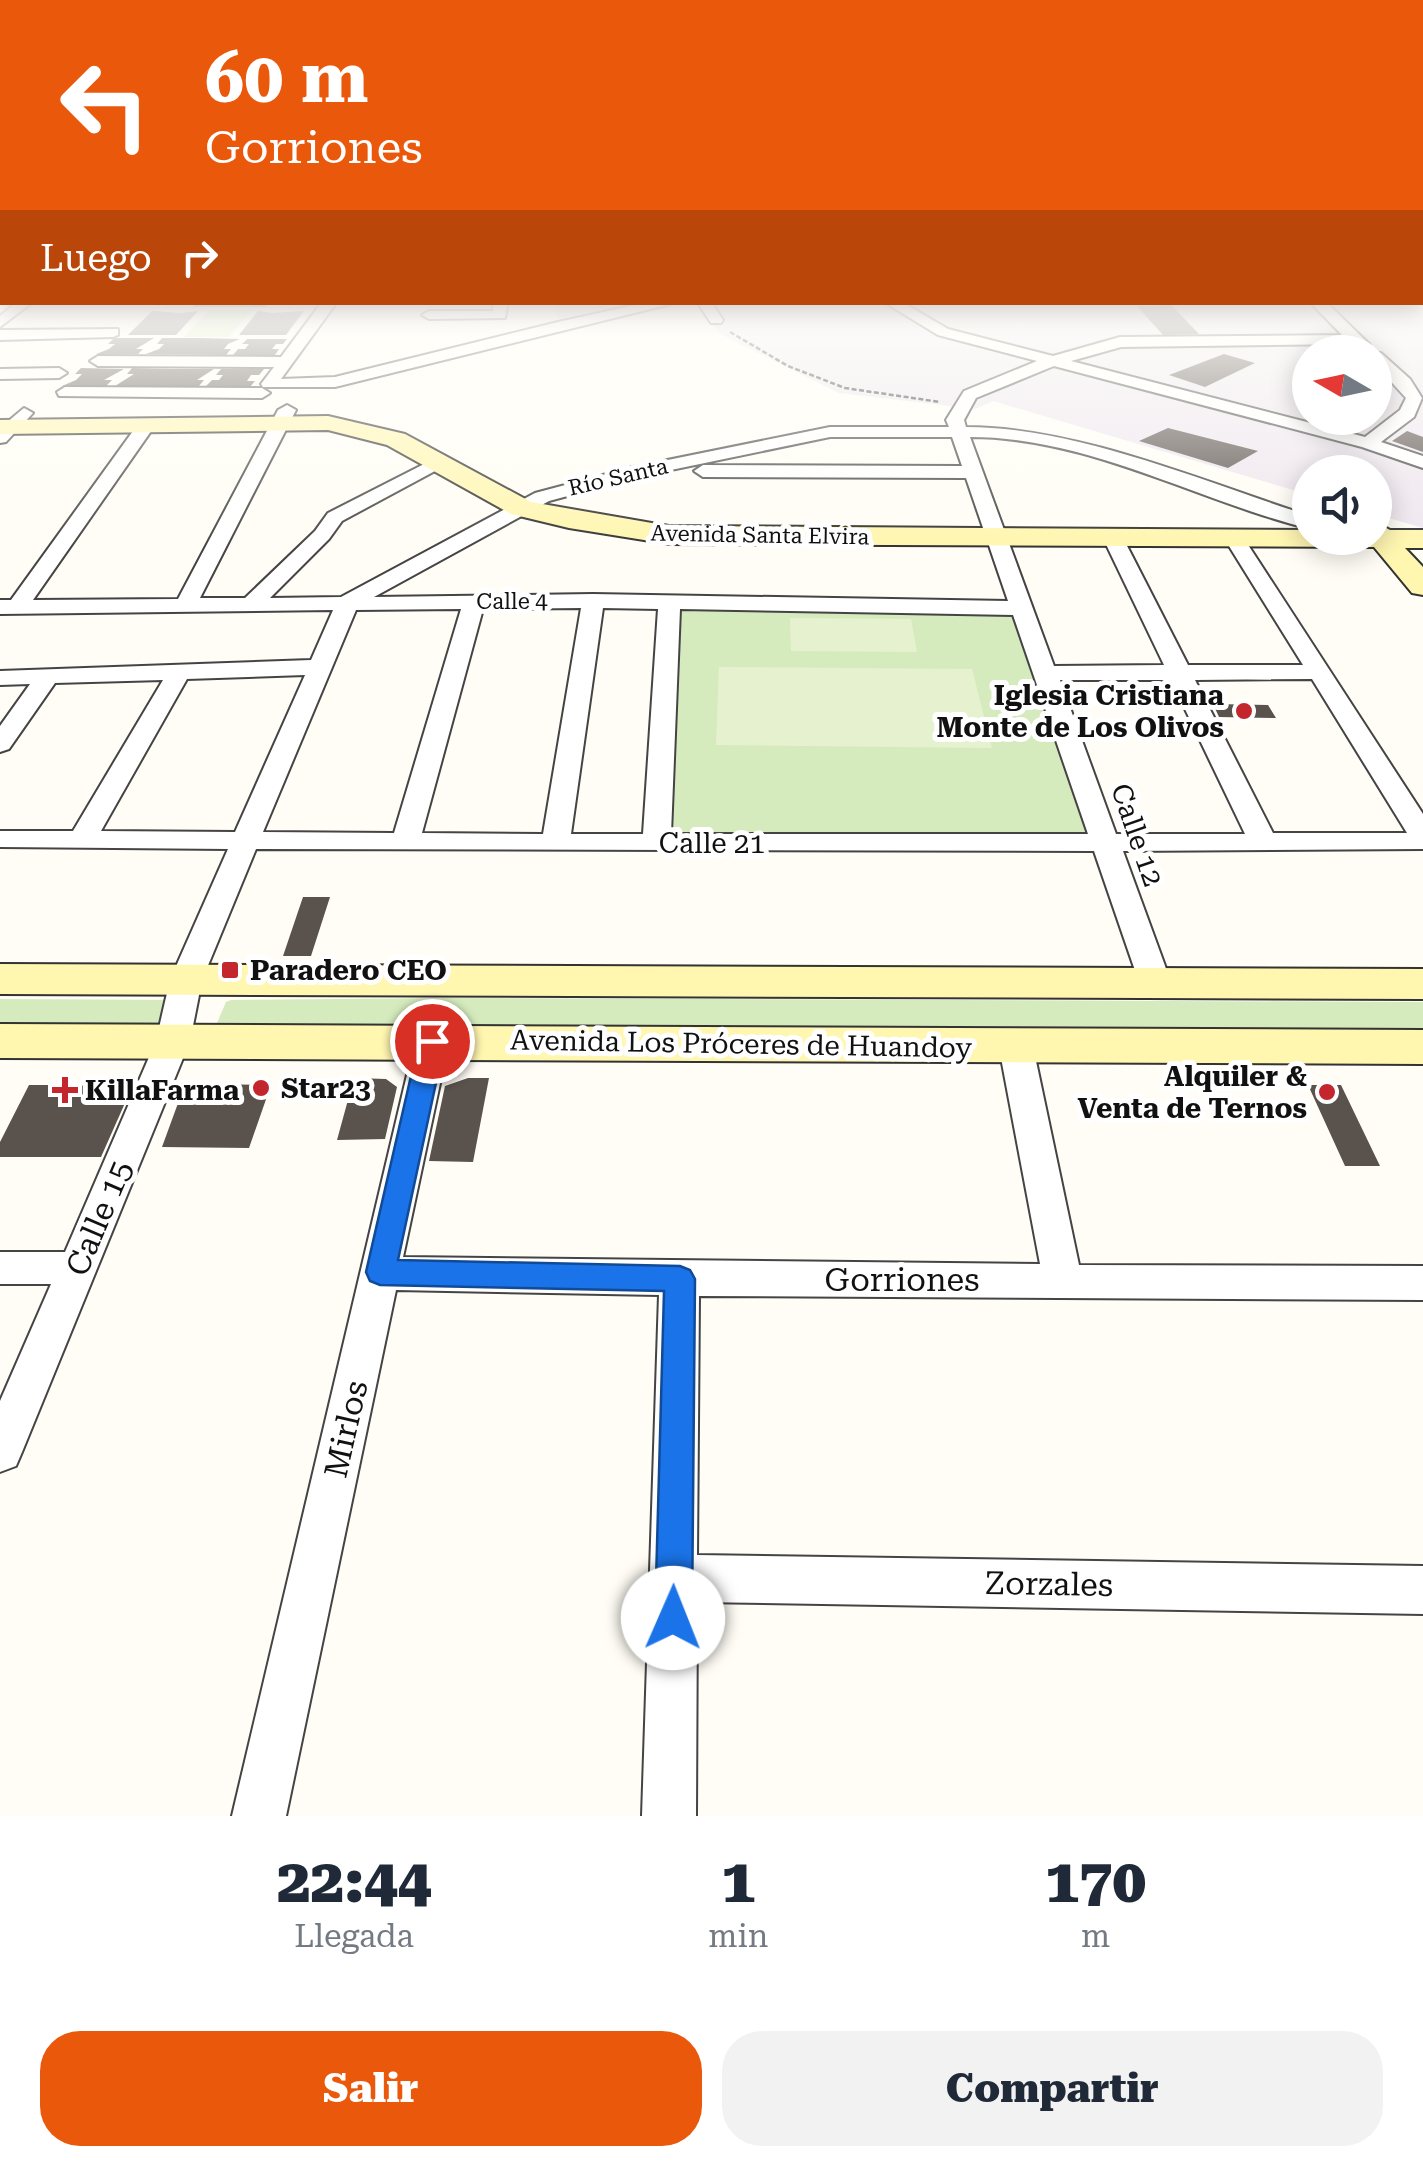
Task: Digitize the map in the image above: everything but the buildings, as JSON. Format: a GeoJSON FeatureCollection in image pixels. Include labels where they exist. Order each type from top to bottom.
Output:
{"type":"FeatureCollection","features":[{"type":"Feature","properties":{"kind":"street"},"geometry":{"type":"LineString","coordinates":[[260,396],[273,379]]}},
{"type":"Feature","properties":{"kind":"street"},"geometry":{"type":"LineString","coordinates":[[66,392],[260,396],[349,379]]}},
{"type":"Feature","properties":{"kind":"street"},"geometry":{"type":"LineString","coordinates":[[958,431],[955,420],[970,395],[1009,379]]}},
{"type":"Feature","properties":{"kind":"street"},"geometry":{"type":"LineString","coordinates":[[1120,379],[1423,462]]}},
{"type":"Feature","properties":{"kind":"street"},"geometry":{"type":"LineString","coordinates":[[1392,425],[1408,413],[1414,398],[1400,379]]}},
{"type":"Feature","properties":{"kind":"street","name":"Avenida Santa Elvira"},"geometry":{"type":"LineString","coordinates":[[7,424],[260,396],[284,416],[368,430],[396,439],[440,464],[569,520],[669,535],[1292,523]]}},
{"type":"Feature","properties":{"kind":"street","name":"Avenida Santa Elvira"},"geometry":{"type":"LineString","coordinates":[[7,424],[148,424],[344,414],[400,426],[532,502]]}},
{"type":"Feature","properties":{"kind":"street"},"geometry":{"type":"LineString","coordinates":[[187,603],[284,416]]}},
{"type":"Feature","properties":{"kind":"street"},"geometry":{"type":"LineString","coordinates":[[8,607],[148,424]]}},
{"type":"Feature","properties":{"kind":"street","name":"Calle 12"},"geometry":{"type":"LineString","coordinates":[[958,431],[1156,984]]}},
{"type":"Feature","properties":{"kind":"street","name":"Río Santa"},"geometry":{"type":"LineString","coordinates":[[348,602],[532,502],[640,471],[830,432],[1013,434],[1072,446],[1292,517]]}},
{"type":"Feature","properties":{"kind":"street"},"geometry":{"type":"LineString","coordinates":[[1368,444],[1380,435]]}},
{"type":"Feature","properties":{"kind":"street"},"geometry":{"type":"LineString","coordinates":[[252,602],[322,536],[335,517],[440,464]]}},
{"type":"Feature","properties":{"kind":"street"},"geometry":{"type":"LineString","coordinates":[[640,471],[974,472]]}},
{"type":"Feature","properties":{"kind":"street","name":"Avenida Santa Elvira"},"geometry":{"type":"LineString","coordinates":[[1392,530],[1422,528]]}},
{"type":"Feature","properties":{"kind":"street","name":"Avenida Santa Elvira"},"geometry":{"type":"LineString","coordinates":[[995,530],[1113,538],[1292,535]]}},
{"type":"Feature","properties":{"kind":"street"},"geometry":{"type":"LineString","coordinates":[[1113,538],[1263,841]]}},
{"type":"Feature","properties":{"kind":"street"},"geometry":{"type":"LineString","coordinates":[[1234,538],[1423,839]]}},
{"type":"Feature","properties":{"kind":"street"},"geometry":{"type":"LineString","coordinates":[[1392,548],[1423,586]]}},
{"type":"Feature","properties":{"kind":"street"},"geometry":{"type":"LineString","coordinates":[[406,841],[474,601]]}},
{"type":"Feature","properties":{"kind":"street"},"geometry":{"type":"LineString","coordinates":[[556,842],[593,601]]}},
{"type":"Feature","properties":{"kind":"street","name":"Calle 4"},"geometry":{"type":"LineString","coordinates":[[8,607],[593,601],[1024,608]]}},
{"type":"Feature","properties":{"kind":"street"},"geometry":{"type":"LineString","coordinates":[[186,980],[348,602]]}},
{"type":"Feature","properties":{"kind":"street"},"geometry":{"type":"LineString","coordinates":[[656,842],[668,602]]}},
{"type":"Feature","properties":{"kind":"street"},"geometry":{"type":"LineString","coordinates":[[0,678],[320,668]]}},
{"type":"Feature","properties":{"kind":"street"},"geometry":{"type":"LineString","coordinates":[[82,839],[179,672]]}},
{"type":"Feature","properties":{"kind":"street"},"geometry":{"type":"LineString","coordinates":[[1046,673],[1319,672]]}},
{"type":"Feature","properties":{"kind":"street"},"geometry":{"type":"LineString","coordinates":[[0,744],[47,677]]}},
{"type":"Feature","properties":{"kind":"street","name":"Calle 21"},"geometry":{"type":"LineString","coordinates":[[0,839],[1423,839]]}},
{"type":"Feature","properties":{"kind":"street"},"geometry":{"type":"LineString","coordinates":[[0,978],[1423,984]]}},
{"type":"Feature","properties":{"kind":"street","name":"Calle 15"},"geometry":{"type":"LineString","coordinates":[[0,1452],[173,1040],[186,980]]}},
{"type":"Feature","properties":{"kind":"street","name":"Avenida Los Próceres de Huandoy"},"geometry":{"type":"LineString","coordinates":[[0,1041],[1423,1047]]}},
{"type":"Feature","properties":{"kind":"street","name":"Mirlos"},"geometry":{"type":"LineString","coordinates":[[259,1816],[432,1041]]}},
{"type":"Feature","properties":{"kind":"street"},"geometry":{"type":"LineString","coordinates":[[1016,1047],[1063,1282]]}},
{"type":"Feature","properties":{"kind":"street"},"geometry":{"type":"LineString","coordinates":[[0,1268],[77,1268]]}},
{"type":"Feature","properties":{"kind":"street","name":"Gorriones"},"geometry":{"type":"LineString","coordinates":[[380,1272],[680,1279],[1423,1283]]}},
{"type":"Feature","properties":{"kind":"street"},"geometry":{"type":"LineString","coordinates":[[669,1816],[680,1279]]}},
{"type":"Feature","properties":{"kind":"street","name":"Zorzales"},"geometry":{"type":"LineString","coordinates":[[674,1578],[1423,1590]]}},
{"type":"Feature","properties":{"kind":"path"},"geometry":{"type":"LineString","coordinates":[[822,379],[846,388],[964,406]]}},
{"type":"Feature","properties":{"kind":"shaded area"},"geometry":{"type":"Polygon","coordinates":[[[810,379],[1292,379],[1292,435],[1392,435],[1392,379],[1423,379],[1423,528],[1392,519],[1392,455],[1292,455],[1292,490],[993,401],[975,409],[839,393],[810,379]]]}},
{"type":"Feature","properties":{"kind":"green space"},"geometry":{"type":"Polygon","coordinates":[[[672,607],[1011,610],[1094,837],[664,836],[672,607]]]}},
{"type":"Feature","properties":{"kind":"green space"},"geometry":{"type":"Polygon","coordinates":[[[790,618],[911,619],[917,652],[791,651],[790,618]]]}},
{"type":"Feature","properties":{"kind":"green space"},"geometry":{"type":"Polygon","coordinates":[[[719,667],[972,669],[992,748],[716,745],[719,667]]]}},
{"type":"Feature","properties":{"kind":"green space"},"geometry":{"type":"Polygon","coordinates":[[[0,999],[167,1000],[155,1030],[0,1035],[0,999]]]}},
{"type":"Feature","properties":{"kind":"green space"},"geometry":{"type":"Polygon","coordinates":[[[231,1000],[1423,1002],[1423,1038],[211,1037],[226,1002],[231,1000]]]}},
{"type":"Feature","properties":{"kind":"place","name":"Iglesia Cristiana Monte de Los Olivos"},"geometry":{"type":"Point","coordinates":[1244,711]}},
{"type":"Feature","properties":{"kind":"place","name":"Paradero CEO"},"geometry":{"type":"Point","coordinates":[230,970]}},
{"type":"Feature","properties":{"kind":"place","name":"Star23"},"geometry":{"type":"Point","coordinates":[261,1088]}},
{"type":"Feature","properties":{"kind":"place","name":"KillaFarma"},"geometry":{"type":"Point","coordinates":[65,1090]}},
{"type":"Feature","properties":{"kind":"place","name":"Alquiler & Venta de Ternos"},"geometry":{"type":"Point","coordinates":[1327,1092]}},
{"type":"Feature","properties":{"kind":"route"},"geometry":{"type":"LineString","coordinates":[[432,1041],[380,1272],[680,1279],[673,1618]]}}]}
